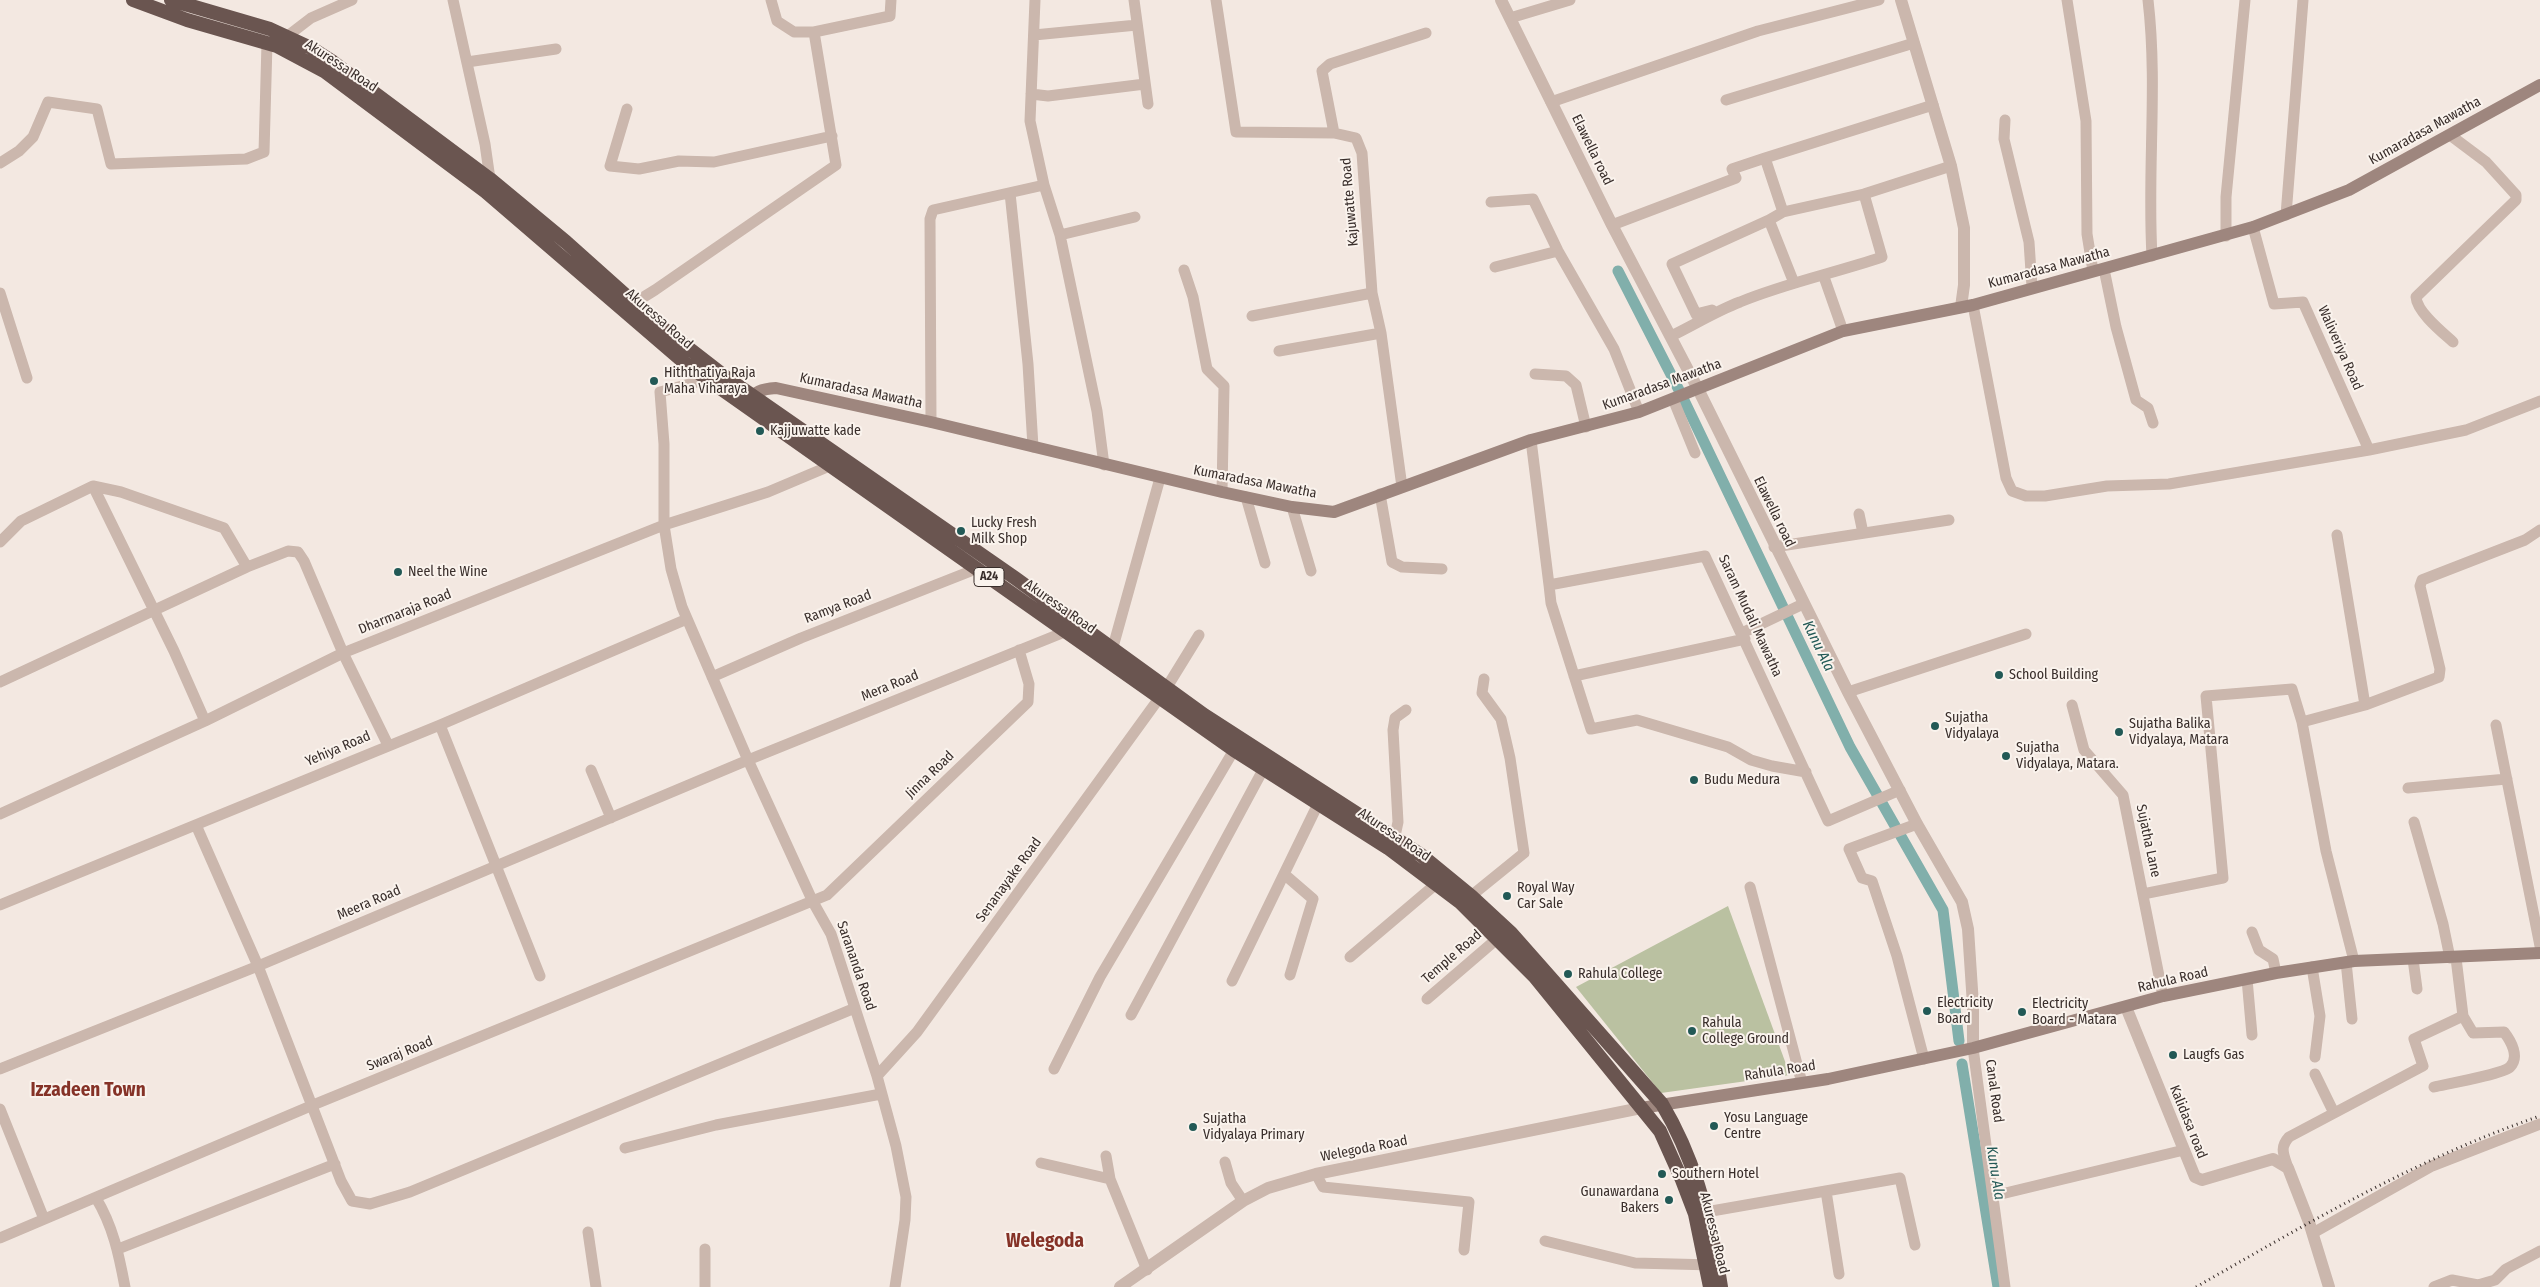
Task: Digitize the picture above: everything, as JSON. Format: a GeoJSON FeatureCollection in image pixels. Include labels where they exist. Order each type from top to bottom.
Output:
{"type":"FeatureCollection","features":[{"type":"Feature","properties":{"kind":"highway","name":"Akuressa Road"},"geometry":{"type":"LineString","coordinates":[[133,0],[187,20],[276,42],[311,48],[364,84],[490,180],[562,247],[652,336],[708,379],[748,400],[1164,692],[1204,715],[1287,775],[1395,836],[1471,896],[1511,933],[1662,1104],[1673,1123],[1686,1153],[1706,1212],[1712,1266],[1710,1287]]}},
{"type":"Feature","properties":{"kind":"highway","name":"Akuressa Road"},"geometry":{"type":"LineString","coordinates":[[172,0],[188,3],[251,23],[276,42],[324,71],[634,302],[748,400],[832,465],[976,569],[1058,617]]}},
{"type":"Feature","properties":{"kind":"highway","name":"Akuressa Road"},"geometry":{"type":"LineString","coordinates":[[1074,628],[1113,648],[1234,750],[1264,768],[1287,775],[1318,804],[1388,848],[1461,903],[1498,938],[1535,977],[1660,1131],[1682,1180],[1721,1287]]}},
{"type":"Feature","properties":{"kind":"main road","name":"Kumaradasa Mawatha"},"geometry":{"type":"LineString","coordinates":[[748,400],[762,389],[776,388],[932,422],[1222,492],[1292,507],[1334,512],[1531,440],[1638,412],[1843,332],[1967,306],[2253,227],[2349,190],[2540,85]]}},
{"type":"Feature","properties":{"kind":"main road","name":"Rahula Road"},"geometry":{"type":"LineString","coordinates":[[1641,1108],[1802,1083],[1972,1048],[2163,996],[2276,973],[2350,962],[2540,953]]}},
{"type":"Feature","properties":{"kind":"street"},"geometry":{"type":"LineString","coordinates":[[0,163],[19,151],[34,138],[48,102],[98,109],[111,164],[246,159],[264,152],[276,42],[311,18],[352,0]]}},
{"type":"Feature","properties":{"kind":"street"},"geometry":{"type":"LineString","coordinates":[[453,0],[485,144],[490,180]]}},
{"type":"Feature","properties":{"kind":"street"},"geometry":{"type":"LineString","coordinates":[[771,0],[778,21],[794,32],[814,32],[890,16],[891,0]]}},
{"type":"Feature","properties":{"kind":"street"},"geometry":{"type":"LineString","coordinates":[[1035,0],[1030,121],[1044,185],[1060,235],[1097,411],[1104,465]]}},
{"type":"Feature","properties":{"kind":"street"},"geometry":{"type":"LineString","coordinates":[[1134,0],[1148,104]]}},
{"type":"Feature","properties":{"kind":"street","name":"Kajuwatte Road"},"geometry":{"type":"LineString","coordinates":[[1216,0],[1236,132],[1334,132],[1356,138],[1362,153],[1372,293],[1381,332],[1402,487]]}},
{"type":"Feature","properties":{"kind":"street","name":"Elawella road"},"geometry":{"type":"LineString","coordinates":[[1501,0],[1612,225],[1698,389],[1803,604],[1917,824],[1962,902],[1968,929],[1973,1005],[1972,1048]]}},
{"type":"Feature","properties":{"kind":"street"},"geometry":{"type":"LineString","coordinates":[[1510,18],[1570,0]]}},
{"type":"Feature","properties":{"kind":"street"},"geometry":{"type":"LineString","coordinates":[[1551,102],[1758,31],[1879,0]]}},
{"type":"Feature","properties":{"kind":"street"},"geometry":{"type":"LineString","coordinates":[[1900,0],[1951,166],[1964,228],[1964,285],[1967,306],[2006,478],[2012,490],[2026,496],[2045,496],[2107,486],[2169,484],[2369,450],[2466,430],[2540,401]]}},
{"type":"Feature","properties":{"kind":"street"},"geometry":{"type":"LineString","coordinates":[[2067,0],[2086,121],[2087,234],[2136,400],[2148,408],[2153,423]]}},
{"type":"Feature","properties":{"kind":"street"},"geometry":{"type":"LineString","coordinates":[[2148,0],[2152,32],[2154,122],[2149,206],[2152,256]]}},
{"type":"Feature","properties":{"kind":"street"},"geometry":{"type":"LineString","coordinates":[[2226,236],[2226,197],[2245,0]]}},
{"type":"Feature","properties":{"kind":"street"},"geometry":{"type":"LineString","coordinates":[[2286,215],[2303,0]]}},
{"type":"Feature","properties":{"kind":"street"},"geometry":{"type":"LineString","coordinates":[[1034,36],[1137,25]]}},
{"type":"Feature","properties":{"kind":"street"},"geometry":{"type":"LineString","coordinates":[[634,302],[655,290],[836,165],[814,32]]}},
{"type":"Feature","properties":{"kind":"street"},"geometry":{"type":"LineString","coordinates":[[1334,132],[1322,71],[1330,64],[1426,33]]}},
{"type":"Feature","properties":{"kind":"street"},"geometry":{"type":"LineString","coordinates":[[1726,100],[1914,43]]}},
{"type":"Feature","properties":{"kind":"street"},"geometry":{"type":"LineString","coordinates":[[467,62],[556,49]]}},
{"type":"Feature","properties":{"kind":"street"},"geometry":{"type":"LineString","coordinates":[[1031,94],[1048,96],[1145,84]]}},
{"type":"Feature","properties":{"kind":"street"},"geometry":{"type":"LineString","coordinates":[[1612,225],[1736,178],[1732,169],[1932,105]]}},
{"type":"Feature","properties":{"kind":"street"},"geometry":{"type":"LineString","coordinates":[[627,109],[610,166],[639,169],[679,161],[714,162],[832,136]]}},
{"type":"Feature","properties":{"kind":"street"},"geometry":{"type":"LineString","coordinates":[[2005,120],[2004,140],[2029,242],[2032,288]]}},
{"type":"Feature","properties":{"kind":"street"},"geometry":{"type":"LineString","coordinates":[[2450,135],[2486,162],[2516,195],[2516,200],[2416,297],[2416,302],[2435,326],[2453,342]]}},
{"type":"Feature","properties":{"kind":"street"},"geometry":{"type":"LineString","coordinates":[[1765,158],[1783,212]]}},
{"type":"Feature","properties":{"kind":"street"},"geometry":{"type":"LineString","coordinates":[[1715,314],[1712,310],[1696,314],[1672,264],[1783,212],[1864,194],[1951,166]]}},
{"type":"Feature","properties":{"kind":"street"},"geometry":{"type":"LineString","coordinates":[[932,422],[930,219],[933,210],[1044,185]]}},
{"type":"Feature","properties":{"kind":"street"},"geometry":{"type":"LineString","coordinates":[[1010,193],[1028,364],[1033,447]]}},
{"type":"Feature","properties":{"kind":"street"},"geometry":{"type":"LineString","coordinates":[[1671,336],[1738,302],[1882,257],[1864,194]]}},
{"type":"Feature","properties":{"kind":"street"},"geometry":{"type":"LineString","coordinates":[[1491,202],[1533,199],[1558,251],[1614,349],[1638,412]]}},
{"type":"Feature","properties":{"kind":"street"},"geometry":{"type":"LineString","coordinates":[[1060,235],[1135,217]]}},
{"type":"Feature","properties":{"kind":"street"},"geometry":{"type":"LineString","coordinates":[[1769,220],[1794,283]]}},
{"type":"Feature","properties":{"kind":"street","name":"Waliveriya Road"},"geometry":{"type":"LineString","coordinates":[[2253,227],[2274,304],[2303,302],[2369,450]]}},
{"type":"Feature","properties":{"kind":"street"},"geometry":{"type":"LineString","coordinates":[[1495,267],[1558,251]]}},
{"type":"Feature","properties":{"kind":"street"},"geometry":{"type":"LineString","coordinates":[[1184,270],[1193,297],[1207,369],[1224,386],[1222,492]]}},
{"type":"Feature","properties":{"kind":"street"},"geometry":{"type":"LineString","coordinates":[[1824,276],[1843,332]]}},
{"type":"Feature","properties":{"kind":"street"},"geometry":{"type":"LineString","coordinates":[[0,293],[27,378]]}},
{"type":"Feature","properties":{"kind":"street"},"geometry":{"type":"LineString","coordinates":[[1252,316],[1372,293]]}},
{"type":"Feature","properties":{"kind":"street"},"geometry":{"type":"LineString","coordinates":[[1278,351],[1381,332]]}},
{"type":"Feature","properties":{"kind":"street"},"geometry":{"type":"LineString","coordinates":[[1535,374],[1566,376],[1576,385],[1586,427]]}},
{"type":"Feature","properties":{"kind":"street","name":"Sarananda Road"},"geometry":{"type":"LineString","coordinates":[[708,379],[660,392],[664,444],[664,525],[670,569],[687,618],[748,760],[813,902],[831,934],[855,1008],[896,1146],[906,1197],[905,1220],[895,1287]]}},
{"type":"Feature","properties":{"kind":"street"},"geometry":{"type":"LineString","coordinates":[[1673,399],[1695,453]]}},
{"type":"Feature","properties":{"kind":"street"},"geometry":{"type":"LineString","coordinates":[[1531,440],[1551,603],[1591,729],[1638,720],[1728,747],[1751,760],[1806,772]]}},
{"type":"Feature","properties":{"kind":"street","name":"Dharmaraja Road"},"geometry":{"type":"LineString","coordinates":[[0,814],[205,722],[343,653],[664,525],[768,492],[832,465]]}},
{"type":"Feature","properties":{"kind":"street"},"geometry":{"type":"LineString","coordinates":[[1113,648],[1160,478]]}},
{"type":"Feature","properties":{"kind":"street"},"geometry":{"type":"LineString","coordinates":[[0,542],[21,521],[93,486],[121,492],[224,528],[247,567]]}},
{"type":"Feature","properties":{"kind":"street"},"geometry":{"type":"LineString","coordinates":[[93,486],[154,610],[205,722]]}},
{"type":"Feature","properties":{"kind":"street"},"geometry":{"type":"LineString","coordinates":[[1380,494],[1392,562],[1402,567],[1442,569]]}},
{"type":"Feature","properties":{"kind":"street"},"geometry":{"type":"LineString","coordinates":[[1246,497],[1265,563]]}},
{"type":"Feature","properties":{"kind":"street"},"geometry":{"type":"LineString","coordinates":[[1292,507],[1311,571]]}},
{"type":"Feature","properties":{"kind":"street"},"geometry":{"type":"LineString","coordinates":[[1859,514],[1863,533]]}},
{"type":"Feature","properties":{"kind":"street"},"geometry":{"type":"LineString","coordinates":[[1774,547],[1949,520]]}},
{"type":"Feature","properties":{"kind":"street"},"geometry":{"type":"LineString","coordinates":[[2302,722],[2365,705],[2439,677],[2440,669],[2420,586],[2422,580],[2525,540],[2540,530]]}},
{"type":"Feature","properties":{"kind":"street"},"geometry":{"type":"LineString","coordinates":[[2337,535],[2365,705]]}},
{"type":"Feature","properties":{"kind":"street"},"geometry":{"type":"LineString","coordinates":[[0,682],[247,567],[288,551],[298,552],[304,561],[343,653],[388,745]]}},
{"type":"Feature","properties":{"kind":"street","name":"Saram Mudali Mawatha"},"geometry":{"type":"LineString","coordinates":[[1550,585],[1705,556],[1744,636],[1828,821],[1900,790]]}},
{"type":"Feature","properties":{"kind":"street","name":"Ramya Road"},"geometry":{"type":"LineString","coordinates":[[712,677],[801,638],[976,569]]}},
{"type":"Feature","properties":{"kind":"street"},"geometry":{"type":"LineString","coordinates":[[1574,676],[1744,636],[1803,604]]}},
{"type":"Feature","properties":{"kind":"street"},"geometry":{"type":"LineString","coordinates":[[1043,641],[1058,617]]}},
{"type":"Feature","properties":{"kind":"street","name":"Yehiya Road"},"geometry":{"type":"LineString","coordinates":[[0,905],[440,725],[687,618]]}},
{"type":"Feature","properties":{"kind":"street","name":"Mera Road"},"geometry":{"type":"LineString","coordinates":[[748,760],[1074,628]]}},
{"type":"Feature","properties":{"kind":"street"},"geometry":{"type":"LineString","coordinates":[[1848,692],[2026,634]]}},
{"type":"Feature","properties":{"kind":"street","name":"Senanayake Road"},"geometry":{"type":"LineString","coordinates":[[876,1076],[917,1032],[1164,692],[1198,635]]}},
{"type":"Feature","properties":{"kind":"street","name":"Jinna Road"},"geometry":{"type":"LineString","coordinates":[[813,902],[827,895],[1028,702],[1029,684],[1019,650]]}},
{"type":"Feature","properties":{"kind":"street"},"geometry":{"type":"LineString","coordinates":[[1471,896],[1524,853],[1509,750],[1501,719],[1482,693],[1484,678]]}},
{"type":"Feature","properties":{"kind":"street"},"geometry":{"type":"LineString","coordinates":[[2143,894],[2224,878],[2206,696],[2292,689],[2302,722],[2326,851],[2350,962],[2352,1019]]}},
{"type":"Feature","properties":{"kind":"street","name":"Sujatha Lane"},"geometry":{"type":"LineString","coordinates":[[2072,705],[2084,750],[2123,795],[2163,996]]}},
{"type":"Feature","properties":{"kind":"street"},"geometry":{"type":"LineString","coordinates":[[1395,836],[1398,822],[1393,730],[1395,718],[1406,710]]}},
{"type":"Feature","properties":{"kind":"street"},"geometry":{"type":"LineString","coordinates":[[440,725],[540,976]]}},
{"type":"Feature","properties":{"kind":"street"},"geometry":{"type":"LineString","coordinates":[[2496,725],[2540,946]]}},
{"type":"Feature","properties":{"kind":"street"},"geometry":{"type":"LineString","coordinates":[[1054,1069],[1100,977],[1234,750]]}},
{"type":"Feature","properties":{"kind":"street","name":"Meera Road"},"geometry":{"type":"LineString","coordinates":[[0,1069],[258,966],[748,760]]}},
{"type":"Feature","properties":{"kind":"street"},"geometry":{"type":"LineString","coordinates":[[1131,1014],[1264,768]]}},
{"type":"Feature","properties":{"kind":"street"},"geometry":{"type":"LineString","coordinates":[[591,770],[611,818]]}},
{"type":"Feature","properties":{"kind":"street"},"geometry":{"type":"LineString","coordinates":[[2408,788],[2507,779]]}},
{"type":"Feature","properties":{"kind":"street"},"geometry":{"type":"LineString","coordinates":[[1232,981],[1318,804]]}},
{"type":"Feature","properties":{"kind":"street"},"geometry":{"type":"LineString","coordinates":[[2414,822],[2453,958],[2463,1016],[2473,1033],[2504,1032],[2512,1042],[2515,1058],[2510,1068],[2499,1072],[2434,1087]]}},
{"type":"Feature","properties":{"kind":"street"},"geometry":{"type":"LineString","coordinates":[[1917,824],[1848,849],[1862,878],[1872,881],[1898,956],[1924,1058]]}},
{"type":"Feature","properties":{"kind":"street"},"geometry":{"type":"LineString","coordinates":[[196,825],[258,966],[335,1164],[352,1201],[370,1204],[410,1192],[855,1008]]}},
{"type":"Feature","properties":{"kind":"street"},"geometry":{"type":"LineString","coordinates":[[1284,874],[1313,899],[1290,975]]}},
{"type":"Feature","properties":{"kind":"street"},"geometry":{"type":"LineString","coordinates":[[1350,957],[1436,884]]}},
{"type":"Feature","properties":{"kind":"street"},"geometry":{"type":"LineString","coordinates":[[1750,886],[1802,1083]]}},
{"type":"Feature","properties":{"kind":"street","name":"Swaraj Road"},"geometry":{"type":"LineString","coordinates":[[0,1238],[313,1105],[813,902]]}},
{"type":"Feature","properties":{"kind":"street"},"geometry":{"type":"LineString","coordinates":[[2252,932],[2259,950],[2273,959],[2276,973]]}},
{"type":"Feature","properties":{"kind":"street","name":"Temple Road"},"geometry":{"type":"LineString","coordinates":[[1427,999],[1498,938]]}},
{"type":"Feature","properties":{"kind":"street"},"geometry":{"type":"LineString","coordinates":[[2413,959],[2418,989]]}},
{"type":"Feature","properties":{"kind":"street"},"geometry":{"type":"LineString","coordinates":[[2312,967],[2320,1016],[2315,1057]]}},
{"type":"Feature","properties":{"kind":"street"},"geometry":{"type":"LineString","coordinates":[[2247,979],[2252,1035]]}},
{"type":"Feature","properties":{"kind":"street","name":"Kalidasa road"},"geometry":{"type":"LineString","coordinates":[[2126,1007],[2195,1178],[2202,1180],[2273,1159],[2288,1168]]}},
{"type":"Feature","properties":{"kind":"street"},"geometry":{"type":"LineString","coordinates":[[2330,1287],[2313,1233],[2282,1150],[2283,1144],[2289,1137],[2423,1066],[2414,1039],[2463,1016]]}},
{"type":"Feature","properties":{"kind":"street","name":"Canal Road"},"geometry":{"type":"LineString","coordinates":[[1972,1048],[2005,1287]]}},
{"type":"Feature","properties":{"kind":"street"},"geometry":{"type":"LineString","coordinates":[[2315,1074],[2334,1113]]}},
{"type":"Feature","properties":{"kind":"street"},"geometry":{"type":"LineString","coordinates":[[625,1148],[716,1125],[881,1094]]}},
{"type":"Feature","properties":{"kind":"street","name":"Welegoda Road"},"geometry":{"type":"LineString","coordinates":[[1120,1287],[1147,1270],[1243,1201],[1268,1188],[1316,1174],[1641,1108]]}},
{"type":"Feature","properties":{"kind":"street"},"geometry":{"type":"LineString","coordinates":[[0,1109],[44,1219]]}},
{"type":"Feature","properties":{"kind":"street"},"geometry":{"type":"LineString","coordinates":[[2313,1233],[2432,1166],[2540,1124]]}},
{"type":"Feature","properties":{"kind":"street"},"geometry":{"type":"LineString","coordinates":[[1993,1196],[2184,1150]]}},
{"type":"Feature","properties":{"kind":"street"},"geometry":{"type":"LineString","coordinates":[[1106,1156],[1110,1179],[1147,1270]]}},
{"type":"Feature","properties":{"kind":"street"},"geometry":{"type":"LineString","coordinates":[[1226,1162],[1231,1183],[1243,1201]]}},
{"type":"Feature","properties":{"kind":"street"},"geometry":{"type":"LineString","coordinates":[[1041,1163],[1110,1179]]}},
{"type":"Feature","properties":{"kind":"street"},"geometry":{"type":"LineString","coordinates":[[118,1249],[335,1164]]}},
{"type":"Feature","properties":{"kind":"street"},"geometry":{"type":"LineString","coordinates":[[1316,1174],[1323,1187],[1469,1202],[1464,1250]]}},
{"type":"Feature","properties":{"kind":"street"},"geometry":{"type":"LineString","coordinates":[[1706,1212],[1900,1178],[1915,1244]]}},
{"type":"Feature","properties":{"kind":"street"},"geometry":{"type":"LineString","coordinates":[[1826,1191],[1839,1274]]}},
{"type":"Feature","properties":{"kind":"street"},"geometry":{"type":"LineString","coordinates":[[96,1198],[108,1218],[118,1249],[125,1287]]}},
{"type":"Feature","properties":{"kind":"street"},"geometry":{"type":"LineString","coordinates":[[588,1232],[596,1287]]}},
{"type":"Feature","properties":{"kind":"street"},"geometry":{"type":"LineString","coordinates":[[1545,1241],[1635,1263],[1712,1266]]}},
{"type":"Feature","properties":{"kind":"street"},"geometry":{"type":"LineString","coordinates":[[705,1287],[706,1249]]}},
{"type":"Feature","properties":{"kind":"street"},"geometry":{"type":"LineString","coordinates":[[2434,1287],[2452,1280],[2478,1285],[2495,1280],[2506,1268],[2540,1251]]}},
{"type":"Feature","properties":{"kind":"green space","name":"Rahula College Ground"},"geometry":{"type":"Polygon","coordinates":[[[1728,906],[1790,1075],[1661,1093],[1576,987],[1728,906]]]}},
{"type":"Feature","properties":{"kind":"waterway","name":"Kunu Ala"},"geometry":{"type":"LineString","coordinates":[[1618,271],[1682,396],[1850,747],[1943,910],[1959,1041]]}},
{"type":"Feature","properties":{"kind":"waterway","name":"Kunu Ala"},"geometry":{"type":"LineString","coordinates":[[1962,1064],[1998,1287]]}},
{"type":"Feature","properties":{"kind":"railway"},"geometry":{"type":"LineString","coordinates":[[2196,1287],[2364,1193],[2451,1151],[2540,1116]]}},
{"type":"Feature","properties":{"kind":"place","name":"Hiththatiya Raja Maha Viharaya"},"geometry":{"type":"Point","coordinates":[654,381]}},
{"type":"Feature","properties":{"kind":"place","name":"Kajjuwatte kade"},"geometry":{"type":"Point","coordinates":[760,431]}},
{"type":"Feature","properties":{"kind":"place","name":"Lucky Fresh Milk Shop"},"geometry":{"type":"Point","coordinates":[961,531]}},
{"type":"Feature","properties":{"kind":"place","name":"Neel the Wine"},"geometry":{"type":"Point","coordinates":[398,572]}},
{"type":"Feature","properties":{"kind":"place","name":"School Building"},"geometry":{"type":"Point","coordinates":[1999,675]}},
{"type":"Feature","properties":{"kind":"place","name":"Sujatha Vidyalaya"},"geometry":{"type":"Point","coordinates":[1935,726]}},
{"type":"Feature","properties":{"kind":"place","name":"Sujatha Balika Vidyalaya, Matara"},"geometry":{"type":"Point","coordinates":[2119,732]}},
{"type":"Feature","properties":{"kind":"place","name":"Sujatha Vidyalaya, Matara."},"geometry":{"type":"Point","coordinates":[2006,756]}},
{"type":"Feature","properties":{"kind":"place","name":"Budu Medura"},"geometry":{"type":"Point","coordinates":[1694,780]}},
{"type":"Feature","properties":{"kind":"place","name":"Royal Way Car Sale"},"geometry":{"type":"Point","coordinates":[1507,896]}},
{"type":"Feature","properties":{"kind":"place","name":"Rahula College"},"geometry":{"type":"Point","coordinates":[1568,974]}},
{"type":"Feature","properties":{"kind":"place","name":"Electricity Board"},"geometry":{"type":"Point","coordinates":[1927,1011]}},
{"type":"Feature","properties":{"kind":"place","name":"Electricity Board - Matara"},"geometry":{"type":"Point","coordinates":[2022,1012]}},
{"type":"Feature","properties":{"kind":"place","name":"Rahula College Ground"},"geometry":{"type":"Point","coordinates":[1692,1031]}},
{"type":"Feature","properties":{"kind":"place","name":"Laugfs Gas"},"geometry":{"type":"Point","coordinates":[2173,1055]}},
{"type":"Feature","properties":{"kind":"place","name":"Yosu Language Centre"},"geometry":{"type":"Point","coordinates":[1714,1126]}},
{"type":"Feature","properties":{"kind":"place","name":"Sujatha Vidyalaya Primary"},"geometry":{"type":"Point","coordinates":[1193,1127]}},
{"type":"Feature","properties":{"kind":"place","name":"Southern Hotel"},"geometry":{"type":"Point","coordinates":[1662,1174]}},
{"type":"Feature","properties":{"kind":"place","name":"Gunawardana Bakers"},"geometry":{"type":"Point","coordinates":[1669,1200]}},
{"type":"Feature","properties":{"kind":"district","name":"Izzadeen Town"},"geometry":{"type":"Point","coordinates":[88,1091]}},
{"type":"Feature","properties":{"kind":"district","name":"Welegoda"},"geometry":{"type":"Point","coordinates":[1045,1242]}}]}
